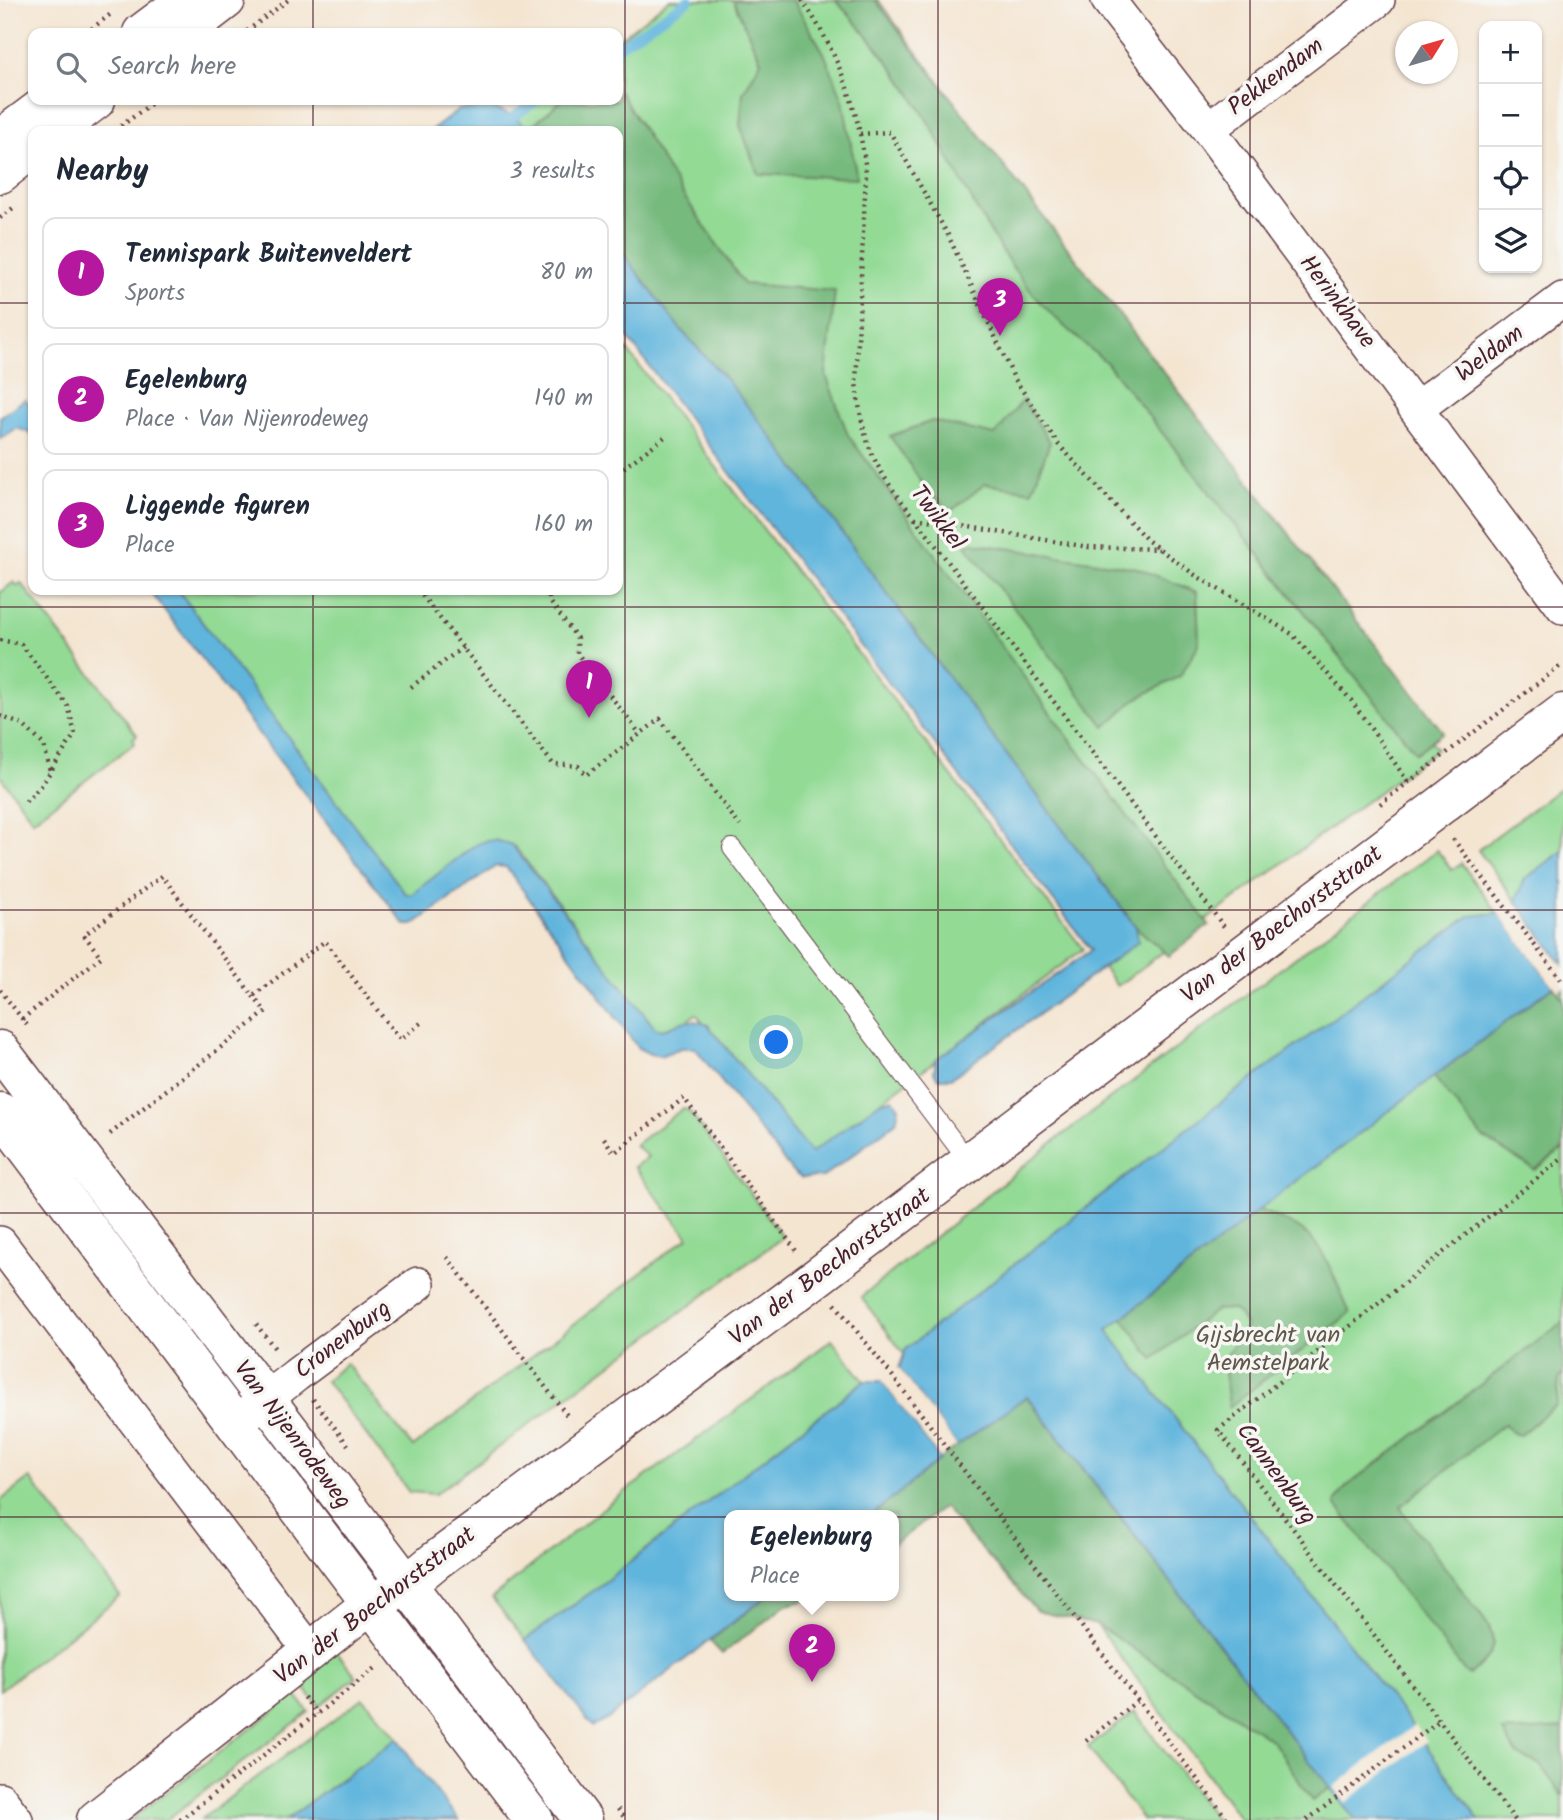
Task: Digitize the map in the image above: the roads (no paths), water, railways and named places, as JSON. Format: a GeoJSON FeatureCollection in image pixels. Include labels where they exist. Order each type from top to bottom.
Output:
{"type":"FeatureCollection","features":[{"type":"Feature","properties":{"kind":"street"},"geometry":{"type":"LineString","coordinates":[[130,21],[186,0]]}},
{"type":"Feature","properties":{"kind":"street"},"geometry":{"type":"LineString","coordinates":[[190,28],[226,0]]}},
{"type":"Feature","properties":{"kind":"street","name":"Herinkhave"},"geometry":{"type":"LineString","coordinates":[[1108,0],[1208,129],[1563,607]]}},
{"type":"Feature","properties":{"kind":"street","name":"Pekkendam"},"geometry":{"type":"LineString","coordinates":[[1208,129],[1378,0]]}},
{"type":"Feature","properties":{"kind":"street"},"geometry":{"type":"LineString","coordinates":[[0,139],[45,105]]}},
{"type":"Feature","properties":{"kind":"street"},"geometry":{"type":"LineString","coordinates":[[62,126],[89,105]]}},
{"type":"Feature","properties":{"kind":"street"},"geometry":{"type":"LineString","coordinates":[[0,173],[28,152]]}},
{"type":"Feature","properties":{"kind":"street","name":"Weldam"},"geometry":{"type":"LineString","coordinates":[[1416,409],[1563,299]]}},
{"type":"Feature","properties":{"kind":"street","name":"Van der Boechorststraat"},"geometry":{"type":"LineString","coordinates":[[96,1820],[372,1603],[406,1584],[816,1279],[1563,713]]}},
{"type":"Feature","properties":{"kind":"street","name":"Van Nijenrodeweg"},"geometry":{"type":"LineString","coordinates":[[0,1050],[250,1412],[372,1603],[534,1820]]}},
{"type":"Feature","properties":{"kind":"street","name":"Van Nijenrodeweg"},"geometry":{"type":"LineString","coordinates":[[0,1112],[250,1412],[406,1584],[583,1820]]}},
{"type":"Feature","properties":{"kind":"street"},"geometry":{"type":"LineString","coordinates":[[0,1243],[310,1651]]}},
{"type":"Feature","properties":{"kind":"street","name":"Cronenburg"},"geometry":{"type":"LineString","coordinates":[[250,1412],[418,1284]]}},
{"type":"Feature","properties":{"kind":"street"},"geometry":{"type":"LineString","coordinates":[[0,1800],[16,1820]]}},
{"type":"Feature","properties":{"kind":"lane"},"geometry":{"type":"LineString","coordinates":[[733,848],[969,1162]]}},
{"type":"Feature","properties":{"kind":"water"},"geometry":{"type":"Polygon","coordinates":[[[491,107],[514,116],[525,126],[438,126],[460,109],[491,107]]]}},
{"type":"Feature","properties":{"kind":"water"},"geometry":{"type":"Polygon","coordinates":[[[623,254],[681,330],[724,377],[775,441],[1136,927],[1138,942],[951,1078],[938,1078],[934,1072],[936,1059],[1091,950],[623,332],[623,254]]]}},
{"type":"Feature","properties":{"kind":"water"},"geometry":{"type":"Polygon","coordinates":[[[25,399],[28,403],[28,432],[17,428],[0,439],[0,417],[25,399]]]}},
{"type":"Feature","properties":{"kind":"water"},"geometry":{"type":"Polygon","coordinates":[[[153,595],[182,595],[405,893],[411,895],[478,844],[492,840],[512,845],[655,1028],[662,1030],[689,1021],[708,1025],[811,1153],[880,1102],[893,1099],[899,1107],[896,1122],[823,1177],[801,1178],[791,1170],[695,1048],[681,1048],[660,1056],[638,1048],[506,867],[496,866],[413,925],[405,925],[153,595]]]}},
{"type":"Feature","properties":{"kind":"water"},"geometry":{"type":"Polygon","coordinates":[[[1563,851],[1563,965],[1516,901],[1525,879],[1563,851]]]}},
{"type":"Feature","properties":{"kind":"water"},"geometry":{"type":"Polygon","coordinates":[[[1498,913],[1553,986],[1259,1210],[1107,1330],[1413,1727],[1479,1820],[1355,1820],[1027,1396],[957,1446],[899,1368],[906,1349],[1203,1116],[1469,916],[1498,913]]]}},
{"type":"Feature","properties":{"kind":"water"},"geometry":{"type":"Polygon","coordinates":[[[864,1381],[882,1381],[940,1459],[878,1510],[724,1510],[724,1601],[761,1601],[608,1719],[593,1727],[525,1640],[593,1591],[864,1381]]]}},
{"type":"Feature","properties":{"kind":"water"},"geometry":{"type":"Polygon","coordinates":[[[398,1738],[459,1820],[286,1820],[398,1738]]]}},
{"type":"Feature","properties":{"kind":"waterway"},"geometry":{"type":"LineString","coordinates":[[623,44],[689,0]]}},
{"type":"Feature","properties":{"kind":"waterway"},"geometry":{"type":"LineString","coordinates":[[514,116],[530,105]]}},
{"type":"Feature","properties":{"kind":"place","name":"Liggende figuren"},"geometry":{"type":"Point","coordinates":[1000,336]}},
{"type":"Feature","properties":{"kind":"place","name":"Tennispark Buitenveldert"},"geometry":{"type":"Point","coordinates":[589,718]}},
{"type":"Feature","properties":{"kind":"place","name":"Egelenburg"},"geometry":{"type":"Point","coordinates":[812,1682]}},
{"type":"Feature","properties":{"kind":"park label","name":"Gijsbrecht van Aemstelpark"},"geometry":{"type":"Point","coordinates":[1268,1349]}}]}
